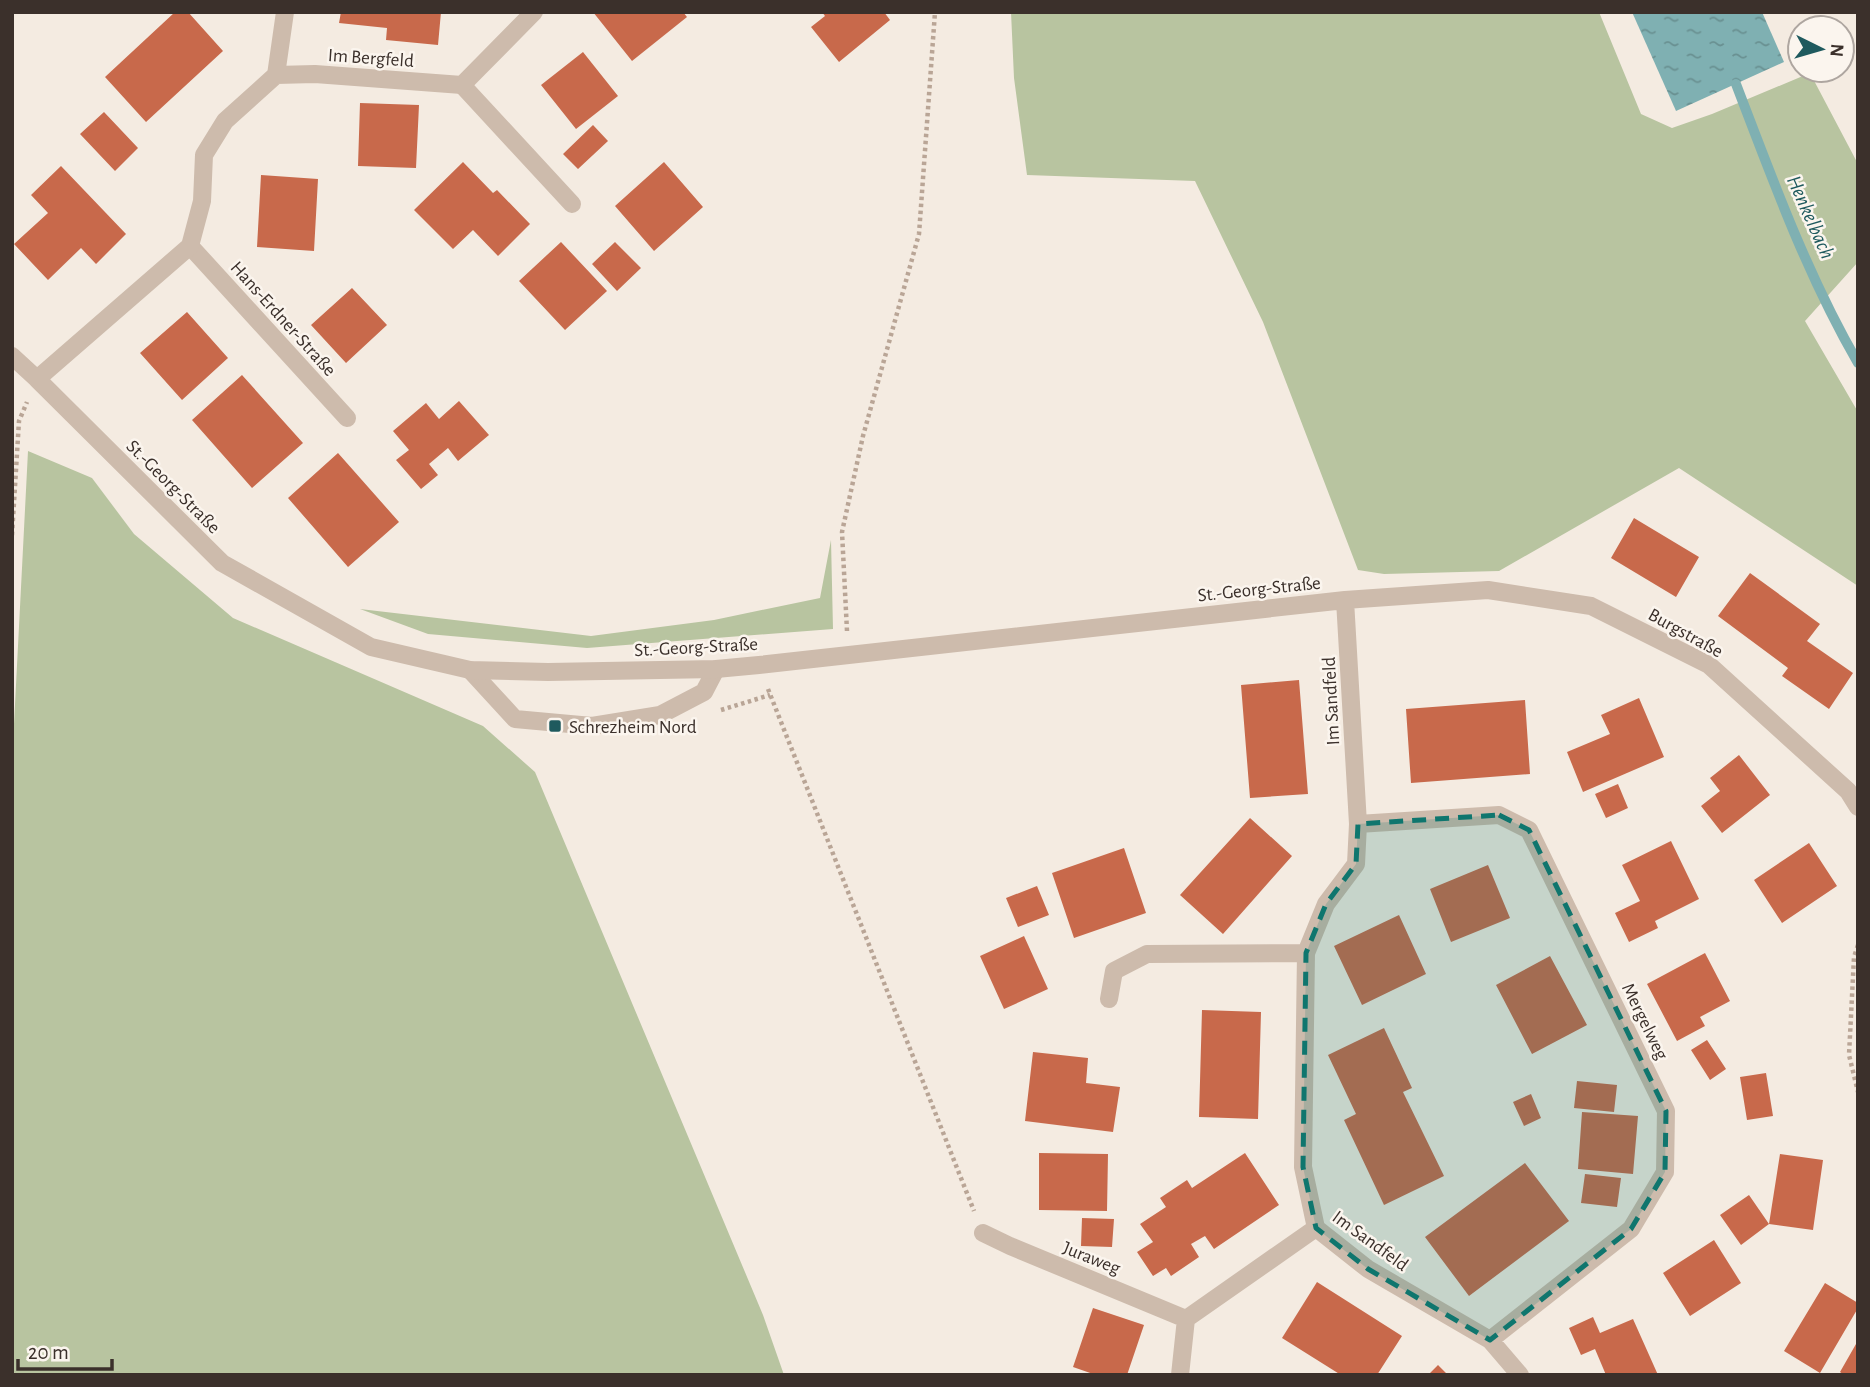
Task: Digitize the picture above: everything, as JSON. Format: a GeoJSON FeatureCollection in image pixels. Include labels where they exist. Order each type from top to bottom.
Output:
{"type":"FeatureCollection","features":[{"type":"Feature","properties":{"kind":"street"},"geometry":{"type":"LineString","coordinates":[[37,379],[190,246],[202,201],[204,155],[225,121],[276,75],[285,12]]}},
{"type":"Feature","properties":{"kind":"street"},"geometry":{"type":"LineString","coordinates":[[534,12],[463,85],[572,204]]}},
{"type":"Feature","properties":{"kind":"street","name":"Im Bergfeld"},"geometry":{"type":"LineString","coordinates":[[276,75],[315,74],[463,85]]}},
{"type":"Feature","properties":{"kind":"street","name":"Hans-Erdner-Straße"},"geometry":{"type":"LineString","coordinates":[[190,246],[347,418]]}},
{"type":"Feature","properties":{"kind":"street","name":"St.-Georg-Straße"},"geometry":{"type":"LineString","coordinates":[[12,356],[222,563],[371,647],[470,670],[548,672],[759,665],[1345,600],[1488,590]]}},
{"type":"Feature","properties":{"kind":"street","name":"Burgstraße"},"geometry":{"type":"LineString","coordinates":[[1488,590],[1591,606],[1709,664],[1848,791],[1858,807]]}},
{"type":"Feature","properties":{"kind":"street","name":"Im Sandfeld"},"geometry":{"type":"LineString","coordinates":[[1345,600],[1358,824],[1356,864],[1326,904],[1306,953],[1303,1167],[1316,1227],[1368,1269],[1490,1340],[1520,1375]]}},
{"type":"Feature","properties":{"kind":"street"},"geometry":{"type":"LineString","coordinates":[[470,670],[515,719],[592,726],[660,715],[704,692],[716,668]]}},
{"type":"Feature","properties":{"kind":"street","name":"Mergelweg"},"geometry":{"type":"LineString","coordinates":[[1358,824],[1499,815],[1529,831],[1666,1111],[1665,1172],[1631,1229],[1490,1340]]}},
{"type":"Feature","properties":{"kind":"street"},"geometry":{"type":"LineString","coordinates":[[1109,999],[1114,971],[1147,954],[1306,953]]}},
{"type":"Feature","properties":{"kind":"street"},"geometry":{"type":"LineString","coordinates":[[1180,1375],[1186,1319],[1316,1227]]}},
{"type":"Feature","properties":{"kind":"street","name":"Juraweg"},"geometry":{"type":"LineString","coordinates":[[983,1233],[1186,1319]]}},
{"type":"Feature","properties":{"kind":"path"},"geometry":{"type":"LineString","coordinates":[[848,654],[842,532],[863,436],[919,234],[935,12]]}},
{"type":"Feature","properties":{"kind":"path"},"geometry":{"type":"LineString","coordinates":[[12,535],[19,421],[37,379]]}},
{"type":"Feature","properties":{"kind":"path"},"geometry":{"type":"LineString","coordinates":[[759,665],[983,1233]]}},
{"type":"Feature","properties":{"kind":"path"},"geometry":{"type":"LineString","coordinates":[[1858,945],[1854,957],[1849,1055],[1858,1092]]}},
{"type":"Feature","properties":{"kind":"highlighted area"},"geometry":{"type":"Polygon","coordinates":[[[1499,815],[1529,830],[1666,1111],[1665,1172],[1631,1229],[1490,1340],[1368,1269],[1316,1228],[1303,1167],[1306,953],[1326,904],[1356,864],[1358,824],[1499,815]]]}},
{"type":"Feature","properties":{"kind":"green space"},"geometry":{"type":"Polygon","coordinates":[[[1011,12],[1599,12],[1641,114],[1672,128],[1786,83],[1816,84],[1858,164],[1858,262],[1805,321],[1858,412],[1858,586],[1679,468],[1499,571],[1384,574],[1358,570],[1263,322],[1195,181],[1027,175],[1014,78],[1011,12]]]}},
{"type":"Feature","properties":{"kind":"green space"},"geometry":{"type":"Polygon","coordinates":[[[28,451],[92,478],[134,534],[233,618],[483,726],[535,772],[763,1315],[784,1375],[12,1375],[12,763],[28,451]]]}},
{"type":"Feature","properties":{"kind":"green space"},"geometry":{"type":"Polygon","coordinates":[[[831,540],[833,629],[587,648],[428,634],[360,609],[591,636],[714,620],[820,598],[831,540]]]}},
{"type":"Feature","properties":{"kind":"water"},"geometry":{"type":"Polygon","coordinates":[[[1632,12],[1762,12],[1784,62],[1676,111],[1632,12]]]}},
{"type":"Feature","properties":{"kind":"building"},"geometry":{"type":"Polygon","coordinates":[[[175,12],[188,12],[223,51],[146,122],[105,77],[175,12]]]}},
{"type":"Feature","properties":{"kind":"building"},"geometry":{"type":"Polygon","coordinates":[[[341,12],[441,12],[438,45],[386,40],[387,28],[339,23],[341,12]]]}},
{"type":"Feature","properties":{"kind":"building"},"geometry":{"type":"Polygon","coordinates":[[[593,12],[683,12],[687,17],[632,61],[593,12]]]}},
{"type":"Feature","properties":{"kind":"building"},"geometry":{"type":"Polygon","coordinates":[[[822,12],[884,12],[890,20],[839,62],[811,27],[825,16],[822,12]]]}},
{"type":"Feature","properties":{"kind":"building"},"geometry":{"type":"Polygon","coordinates":[[[583,52],[618,96],[576,129],[541,85],[583,52]]]}},
{"type":"Feature","properties":{"kind":"building"},"geometry":{"type":"Polygon","coordinates":[[[360,103],[419,105],[416,168],[358,166],[360,103]]]}},
{"type":"Feature","properties":{"kind":"building"},"geometry":{"type":"Polygon","coordinates":[[[104,112],[138,148],[115,171],[80,134],[104,112]]]}},
{"type":"Feature","properties":{"kind":"building"},"geometry":{"type":"Polygon","coordinates":[[[593,125],[608,141],[578,169],[563,154],[593,125]]]}},
{"type":"Feature","properties":{"kind":"building"},"geometry":{"type":"Polygon","coordinates":[[[463,162],[493,193],[497,190],[530,224],[498,256],[473,230],[453,249],[414,210],[463,162]]]}},
{"type":"Feature","properties":{"kind":"building"},"geometry":{"type":"Polygon","coordinates":[[[664,162],[703,207],[654,251],[615,206],[664,162]]]}},
{"type":"Feature","properties":{"kind":"building"},"geometry":{"type":"Polygon","coordinates":[[[61,166],[126,234],[96,264],[81,248],[48,280],[14,244],[48,213],[31,195],[61,166]]]}},
{"type":"Feature","properties":{"kind":"building"},"geometry":{"type":"Polygon","coordinates":[[[261,175],[318,179],[314,251],[257,247],[261,175]]]}},
{"type":"Feature","properties":{"kind":"building"},"geometry":{"type":"Polygon","coordinates":[[[561,242],[607,291],[565,330],[519,281],[561,242]]]}},
{"type":"Feature","properties":{"kind":"building"},"geometry":{"type":"Polygon","coordinates":[[[615,242],[641,268],[617,291],[592,264],[615,242]]]}},
{"type":"Feature","properties":{"kind":"building"},"geometry":{"type":"Polygon","coordinates":[[[352,288],[387,325],[346,363],[311,325],[352,288]]]}},
{"type":"Feature","properties":{"kind":"building"},"geometry":{"type":"Polygon","coordinates":[[[187,312],[228,358],[182,400],[140,353],[187,312]]]}},
{"type":"Feature","properties":{"kind":"building"},"geometry":{"type":"Polygon","coordinates":[[[242,375],[303,443],[252,488],[192,420],[242,375]]]}},
{"type":"Feature","properties":{"kind":"building"},"geometry":{"type":"Polygon","coordinates":[[[459,401],[489,435],[458,461],[448,448],[429,464],[438,475],[421,489],[396,460],[409,450],[393,431],[426,403],[439,419],[459,401]]]}},
{"type":"Feature","properties":{"kind":"building"},"geometry":{"type":"Polygon","coordinates":[[[338,453],[399,522],[348,567],[288,498],[338,453]]]}},
{"type":"Feature","properties":{"kind":"building"},"geometry":{"type":"Polygon","coordinates":[[[1634,518],[1699,557],[1676,597],[1611,558],[1634,518]]]}},
{"type":"Feature","properties":{"kind":"building"},"geometry":{"type":"Polygon","coordinates":[[[1750,573],[1820,624],[1807,641],[1853,673],[1829,709],[1782,676],[1788,668],[1718,616],[1750,573]]]}},
{"type":"Feature","properties":{"kind":"building"},"geometry":{"type":"Polygon","coordinates":[[[1299,680],[1308,794],[1250,798],[1241,685],[1299,680]]]}},
{"type":"Feature","properties":{"kind":"building"},"geometry":{"type":"Polygon","coordinates":[[[1639,698],[1664,757],[1583,792],[1567,752],[1610,734],[1601,715],[1639,698]]]}},
{"type":"Feature","properties":{"kind":"building"},"geometry":{"type":"Polygon","coordinates":[[[1525,700],[1530,774],[1411,783],[1406,709],[1525,700]]]}},
{"type":"Feature","properties":{"kind":"building"},"geometry":{"type":"Polygon","coordinates":[[[1739,755],[1770,795],[1722,833],[1701,806],[1720,791],[1710,778],[1739,755]]]}},
{"type":"Feature","properties":{"kind":"building"},"geometry":{"type":"Polygon","coordinates":[[[1618,784],[1628,808],[1606,818],[1595,794],[1618,784]]]}},
{"type":"Feature","properties":{"kind":"building"},"geometry":{"type":"Polygon","coordinates":[[[1250,818],[1292,856],[1223,934],[1180,895],[1250,818]]]}},
{"type":"Feature","properties":{"kind":"building"},"geometry":{"type":"Polygon","coordinates":[[[1671,841],[1699,899],[1655,921],[1658,928],[1629,942],[1615,913],[1640,901],[1622,865],[1671,841]]]}},
{"type":"Feature","properties":{"kind":"building"},"geometry":{"type":"Polygon","coordinates":[[[1809,843],[1837,886],[1782,923],[1754,880],[1809,843]]]}},
{"type":"Feature","properties":{"kind":"building"},"geometry":{"type":"Polygon","coordinates":[[[1124,848],[1146,913],[1074,938],[1052,873],[1124,848]]]}},
{"type":"Feature","properties":{"kind":"building"},"geometry":{"type":"Polygon","coordinates":[[[1488,865],[1510,918],[1451,942],[1430,889],[1488,865]]]}},
{"type":"Feature","properties":{"kind":"building"},"geometry":{"type":"Polygon","coordinates":[[[1037,886],[1049,915],[1018,927],[1006,898],[1037,886]]]}},
{"type":"Feature","properties":{"kind":"building"},"geometry":{"type":"Polygon","coordinates":[[[1399,915],[1426,974],[1362,1005],[1334,946],[1399,915]]]}},
{"type":"Feature","properties":{"kind":"building"},"geometry":{"type":"Polygon","coordinates":[[[1024,936],[1048,989],[1004,1009],[980,956],[1024,936]]]}},
{"type":"Feature","properties":{"kind":"building"},"geometry":{"type":"Polygon","coordinates":[[[1705,953],[1730,1001],[1700,1017],[1705,1026],[1677,1041],[1647,984],[1705,953]]]}},
{"type":"Feature","properties":{"kind":"building"},"geometry":{"type":"Polygon","coordinates":[[[1550,956],[1587,1025],[1532,1054],[1496,985],[1550,956]]]}},
{"type":"Feature","properties":{"kind":"building"},"geometry":{"type":"Polygon","coordinates":[[[1202,1010],[1261,1012],[1258,1119],[1199,1117],[1202,1010]]]}},
{"type":"Feature","properties":{"kind":"building"},"geometry":{"type":"Polygon","coordinates":[[[1384,1028],[1412,1088],[1403,1092],[1444,1176],[1384,1205],[1344,1120],[1356,1114],[1328,1055],[1384,1028]]]}},
{"type":"Feature","properties":{"kind":"building"},"geometry":{"type":"Polygon","coordinates":[[[1707,1040],[1726,1069],[1710,1080],[1691,1050],[1707,1040]]]}},
{"type":"Feature","properties":{"kind":"building"},"geometry":{"type":"Polygon","coordinates":[[[1033,1052],[1088,1058],[1086,1083],[1120,1087],[1113,1132],[1025,1121],[1033,1052]]]}},
{"type":"Feature","properties":{"kind":"building"},"geometry":{"type":"Polygon","coordinates":[[[1766,1073],[1773,1116],[1747,1120],[1740,1077],[1766,1073]]]}},
{"type":"Feature","properties":{"kind":"building"},"geometry":{"type":"Polygon","coordinates":[[[1577,1081],[1617,1085],[1614,1112],[1574,1108],[1577,1081]]]}},
{"type":"Feature","properties":{"kind":"building"},"geometry":{"type":"Polygon","coordinates":[[[1531,1094],[1541,1118],[1524,1126],[1513,1102],[1531,1094]]]}},
{"type":"Feature","properties":{"kind":"building"},"geometry":{"type":"Polygon","coordinates":[[[1582,1112],[1638,1116],[1633,1174],[1578,1169],[1582,1112]]]}},
{"type":"Feature","properties":{"kind":"building"},"geometry":{"type":"Polygon","coordinates":[[[1039,1153],[1108,1154],[1107,1211],[1039,1210],[1039,1153]]]}},
{"type":"Feature","properties":{"kind":"building"},"geometry":{"type":"Polygon","coordinates":[[[1245,1153],[1279,1205],[1214,1249],[1205,1236],[1191,1244],[1199,1257],[1171,1276],[1166,1268],[1153,1276],[1137,1252],[1153,1242],[1140,1224],[1166,1207],[1160,1198],[1187,1180],[1192,1188],[1245,1153]]]}},
{"type":"Feature","properties":{"kind":"building"},"geometry":{"type":"Polygon","coordinates":[[[1780,1154],[1823,1160],[1813,1230],[1769,1224],[1780,1154]]]}},
{"type":"Feature","properties":{"kind":"building"},"geometry":{"type":"Polygon","coordinates":[[[1525,1163],[1569,1221],[1469,1296],[1425,1237],[1525,1163]]]}},
{"type":"Feature","properties":{"kind":"building"},"geometry":{"type":"Polygon","coordinates":[[[1585,1174],[1621,1178],[1617,1207],[1581,1203],[1585,1174]]]}},
{"type":"Feature","properties":{"kind":"building"},"geometry":{"type":"Polygon","coordinates":[[[1749,1195],[1769,1224],[1741,1245],[1720,1215],[1749,1195]]]}},
{"type":"Feature","properties":{"kind":"building"},"geometry":{"type":"Polygon","coordinates":[[[1082,1218],[1114,1219],[1112,1247],[1081,1246],[1082,1218]]]}},
{"type":"Feature","properties":{"kind":"building"},"geometry":{"type":"Polygon","coordinates":[[[1714,1240],[1741,1283],[1690,1316],[1663,1273],[1714,1240]]]}},
{"type":"Feature","properties":{"kind":"building"},"geometry":{"type":"Polygon","coordinates":[[[1317,1282],[1402,1336],[1377,1375],[1341,1375],[1282,1338],[1317,1282]]]}},
{"type":"Feature","properties":{"kind":"building"},"geometry":{"type":"Polygon","coordinates":[[[1825,1283],[1858,1303],[1858,1308],[1820,1373],[1784,1351],[1825,1283]]]}},
{"type":"Feature","properties":{"kind":"building"},"geometry":{"type":"Polygon","coordinates":[[[1093,1308],[1144,1325],[1127,1375],[1096,1375],[1073,1367],[1093,1308]]]}},
{"type":"Feature","properties":{"kind":"building"},"geometry":{"type":"Polygon","coordinates":[[[1593,1317],[1600,1333],[1633,1319],[1658,1375],[1606,1375],[1595,1349],[1581,1355],[1569,1328],[1593,1317]]]}},
{"type":"Feature","properties":{"kind":"building"},"geometry":{"type":"Polygon","coordinates":[[[1856,1344],[1858,1375],[1844,1375],[1840,1372],[1856,1344]]]}},
{"type":"Feature","properties":{"kind":"building"},"geometry":{"type":"Polygon","coordinates":[[[1438,1365],[1448,1375],[1428,1375],[1438,1365]]]}},
{"type":"Feature","properties":{"kind":"waterway","name":"Henkelbach"},"geometry":{"type":"LineString","coordinates":[[1736,84],[1806,261],[1858,363]]}},
{"type":"Feature","properties":{"kind":"place","name":"Schrezheim Nord"},"geometry":{"type":"Point","coordinates":[555,726]}}]}
